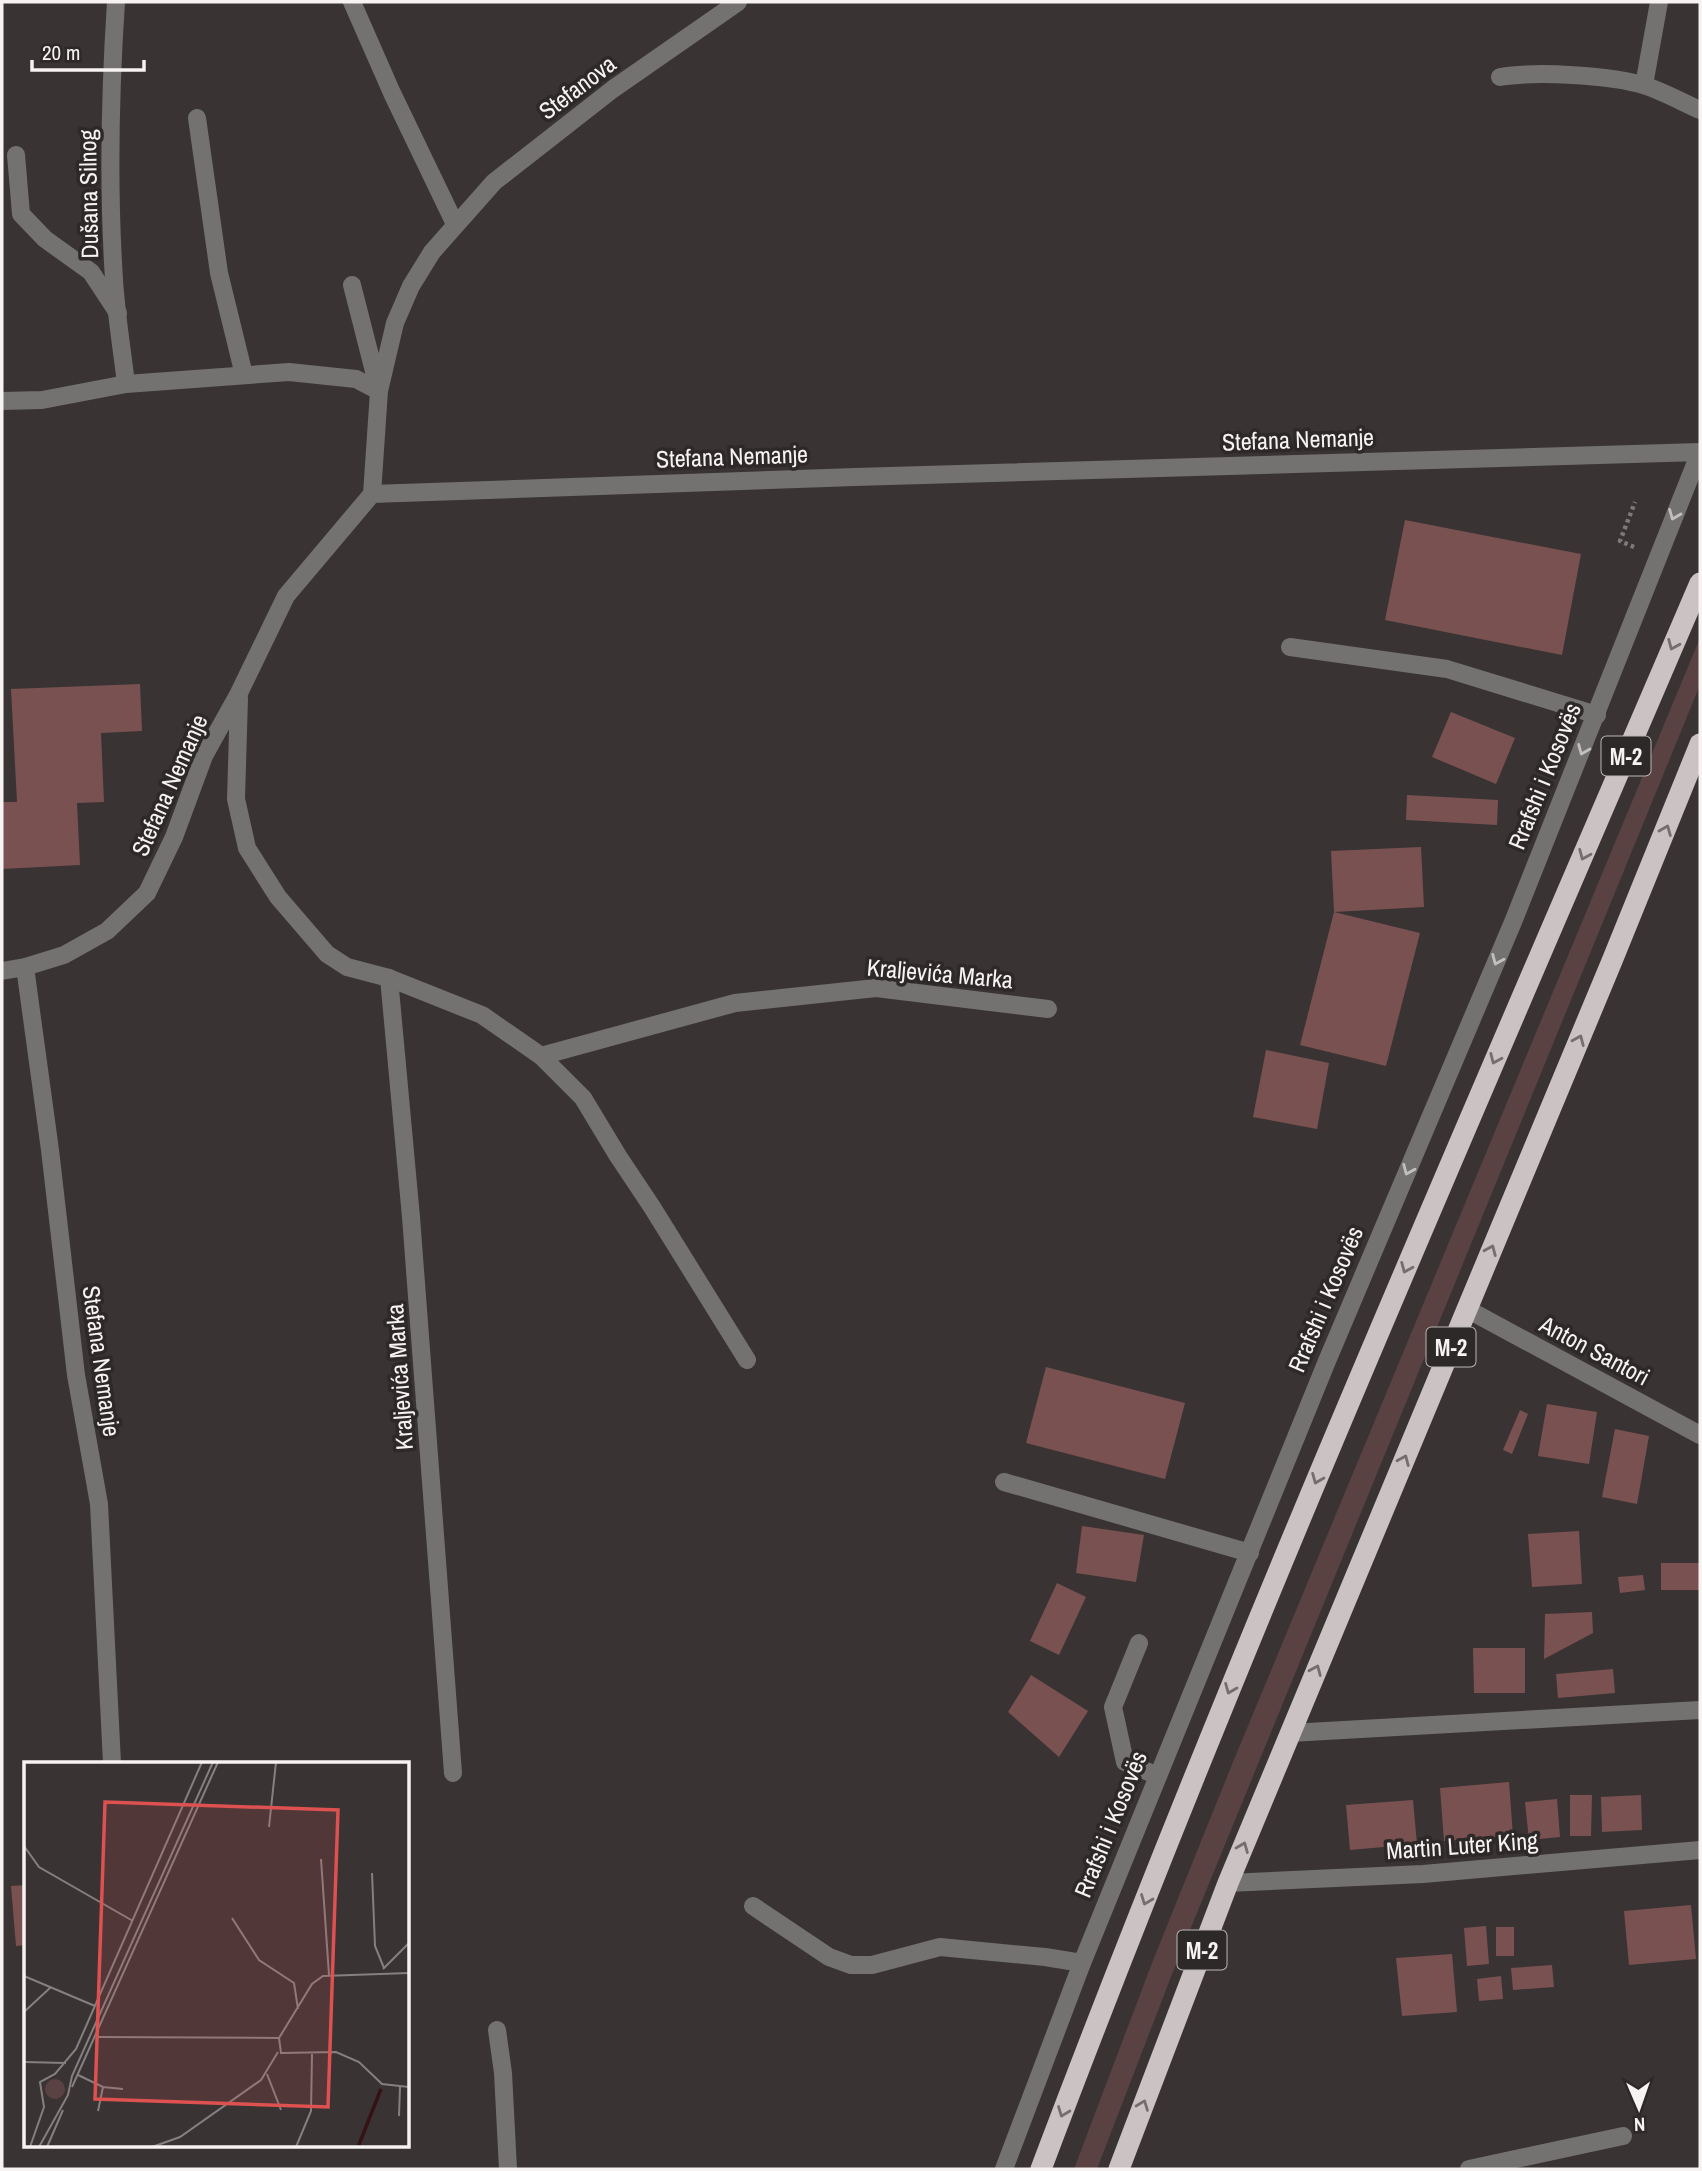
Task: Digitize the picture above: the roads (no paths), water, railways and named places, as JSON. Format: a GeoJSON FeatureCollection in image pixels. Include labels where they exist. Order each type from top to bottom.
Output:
{"type":"FeatureCollection","features":[{"type":"Feature","properties":{"kind":"highway","name":"M-2"},"geometry":{"type":"LineString","coordinates":[[1041,2169],[1190,1786],[1343,1416],[1700,583]]}},
{"type":"Feature","properties":{"kind":"highway","name":"M-2"},"geometry":{"type":"LineString","coordinates":[[1119,2169],[1228,1883],[1700,744]]}},
{"type":"Feature","properties":{"kind":"street","name":"Dušana Silnog"},"geometry":{"type":"LineString","coordinates":[[116,2],[111,185],[114,280],[126,384]]}},
{"type":"Feature","properties":{"kind":"street"},"geometry":{"type":"LineString","coordinates":[[352,2],[455,224]]}},
{"type":"Feature","properties":{"kind":"street","name":"Stefanova"},"geometry":{"type":"LineString","coordinates":[[379,391],[395,323],[411,286],[432,252],[455,224],[494,182],[613,89],[738,2]]}},
{"type":"Feature","properties":{"kind":"street"},"geometry":{"type":"LineString","coordinates":[[1644,85],[1659,2]]}},
{"type":"Feature","properties":{"kind":"street"},"geometry":{"type":"LineString","coordinates":[[1500,77],[1520,74],[1591,77],[1644,85],[1700,110]]}},
{"type":"Feature","properties":{"kind":"street"},"geometry":{"type":"LineString","coordinates":[[197,118],[219,273],[244,375]]}},
{"type":"Feature","properties":{"kind":"street"},"geometry":{"type":"LineString","coordinates":[[16,155],[20,214],[45,239],[91,272],[118,313]]}},
{"type":"Feature","properties":{"kind":"street"},"geometry":{"type":"LineString","coordinates":[[352,285],[379,391],[372,494]]}},
{"type":"Feature","properties":{"kind":"street"},"geometry":{"type":"LineString","coordinates":[[2,401],[42,400],[126,384],[289,372],[356,379],[379,391]]}},
{"type":"Feature","properties":{"kind":"street","name":"Stefana Nemanje"},"geometry":{"type":"LineString","coordinates":[[2,971],[64,955],[107,931],[147,893],[174,837],[204,756],[239,693],[286,596],[372,494],[1700,452]]}},
{"type":"Feature","properties":{"kind":"street","name":"Rrafshi i Kosovës"},"geometry":{"type":"LineString","coordinates":[[1004,2169],[1082,1963],[1327,1361],[1513,922],[1700,452]]}},
{"type":"Feature","properties":{"kind":"street"},"geometry":{"type":"LineString","coordinates":[[1290,647],[1447,669],[1597,715]]}},
{"type":"Feature","properties":{"kind":"street"},"geometry":{"type":"LineString","coordinates":[[239,693],[236,799],[247,848],[278,897],[327,954],[347,967],[389,978],[482,1015],[541,1056],[583,1098],[747,1360]]}},
{"type":"Feature","properties":{"kind":"street","name":"Stefana Nemanje"},"geometry":{"type":"LineString","coordinates":[[25,967],[50,1150],[76,1376],[99,1504],[112,1762]]}},
{"type":"Feature","properties":{"kind":"street","name":"Kraljevića Marka"},"geometry":{"type":"LineString","coordinates":[[389,978],[411,1217],[453,1773]]}},
{"type":"Feature","properties":{"kind":"street","name":"Kraljevića Marka"},"geometry":{"type":"LineString","coordinates":[[541,1056],[735,1003],[876,988],[1048,1009]]}},
{"type":"Feature","properties":{"kind":"street","name":"Anton Santori"},"geometry":{"type":"LineString","coordinates":[[1466,1309],[1700,1434]]}},
{"type":"Feature","properties":{"kind":"street"},"geometry":{"type":"LineString","coordinates":[[1004,1482],[1250,1553]]}},
{"type":"Feature","properties":{"kind":"street"},"geometry":{"type":"LineString","coordinates":[[1139,1643],[1112,1707],[1125,1762],[1158,1776]]}},
{"type":"Feature","properties":{"kind":"street"},"geometry":{"type":"LineString","coordinates":[[1290,1733],[1700,1710]]}},
{"type":"Feature","properties":{"kind":"street","name":"Martin Luter King"},"geometry":{"type":"LineString","coordinates":[[1228,1883],[1423,1874],[1700,1850]]}},
{"type":"Feature","properties":{"kind":"street"},"geometry":{"type":"LineString","coordinates":[[753,1906],[829,1957],[851,1965],[872,1965],[940,1947],[1082,1963]]}},
{"type":"Feature","properties":{"kind":"street"},"geometry":{"type":"LineString","coordinates":[[497,2030],[503,2073],[508,2169]]}},
{"type":"Feature","properties":{"kind":"street"},"geometry":{"type":"LineString","coordinates":[[1468,2169],[1623,2136]]}}]}
